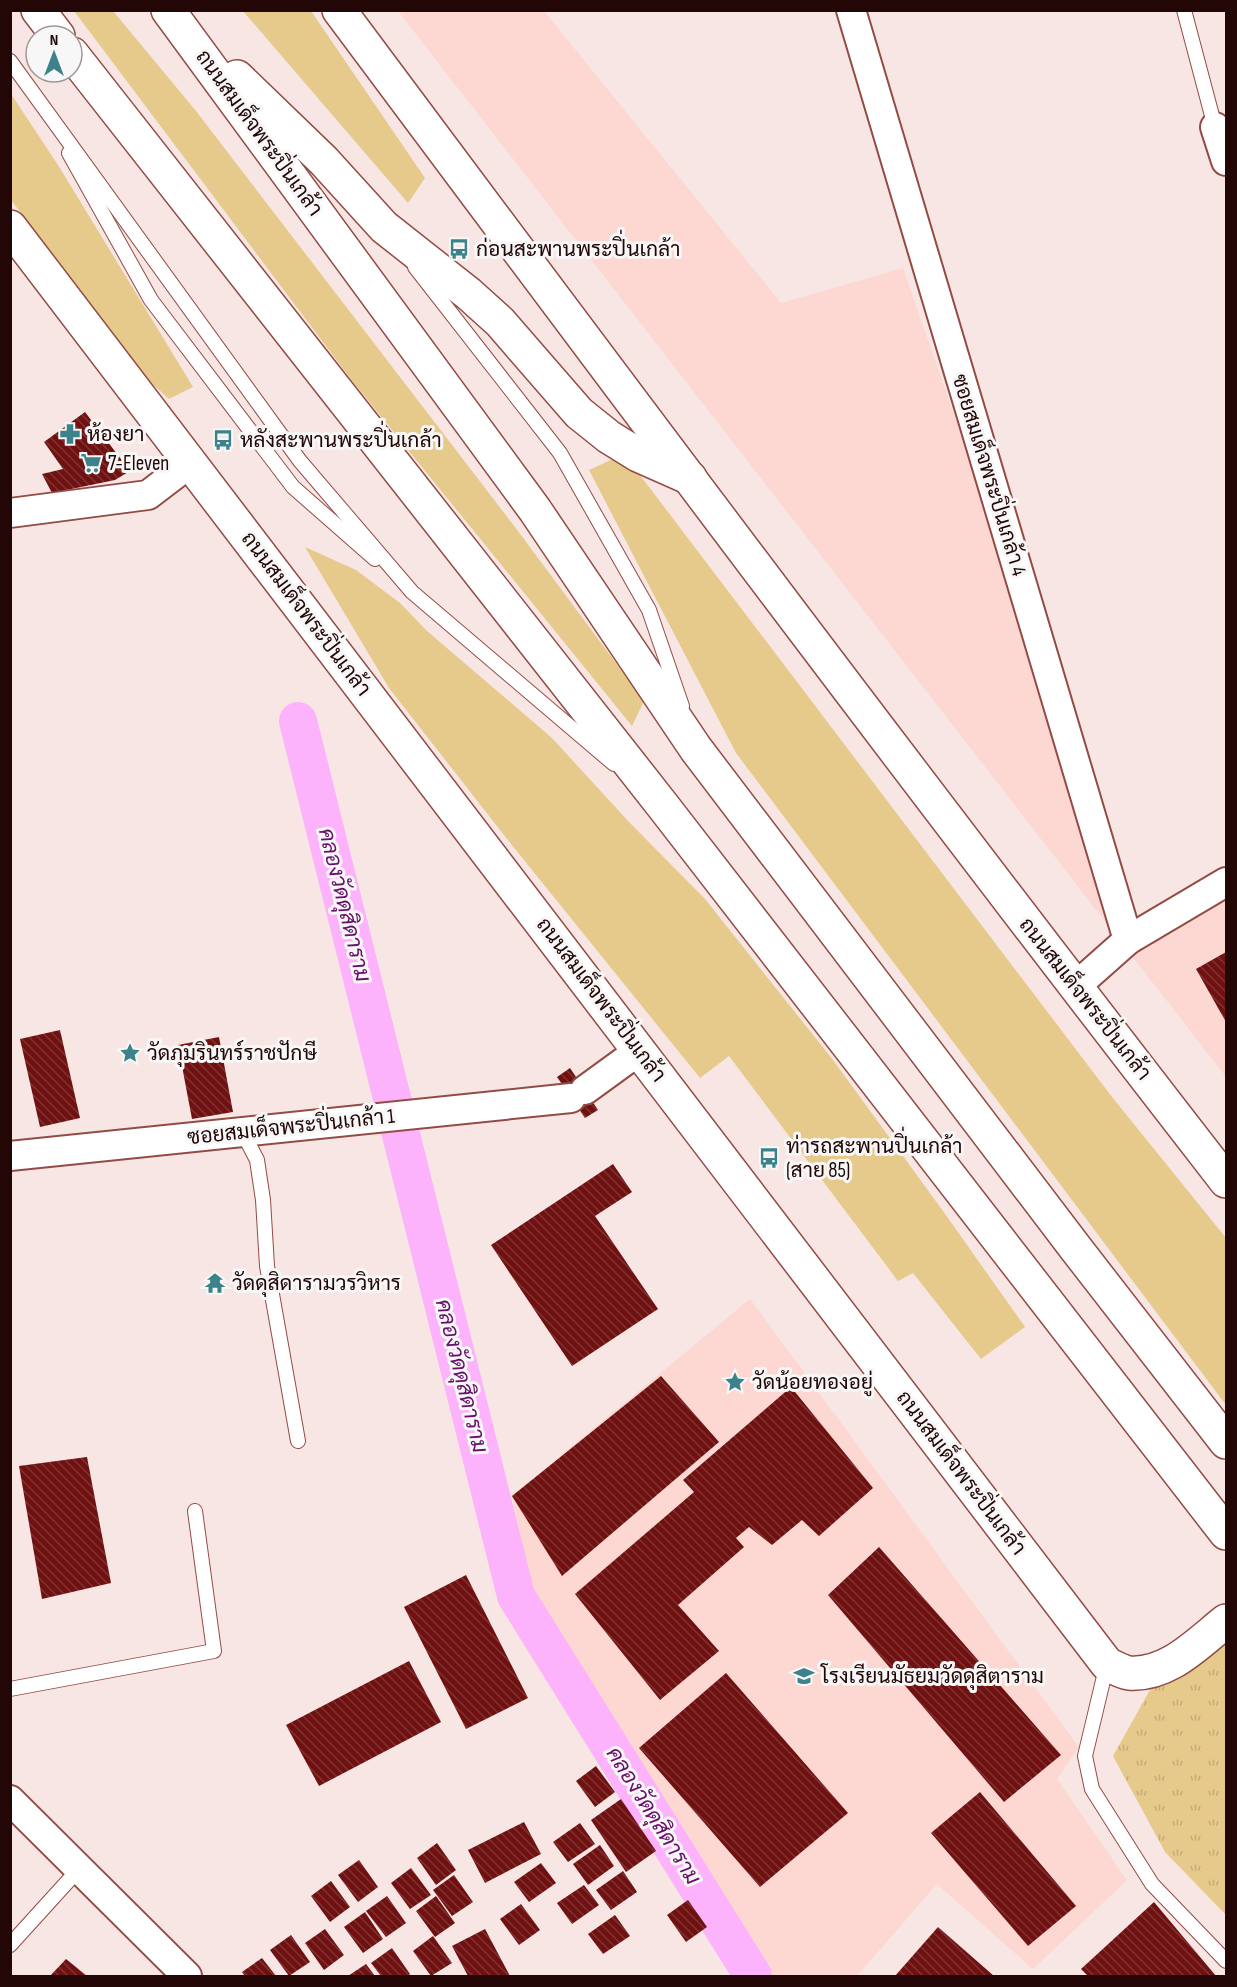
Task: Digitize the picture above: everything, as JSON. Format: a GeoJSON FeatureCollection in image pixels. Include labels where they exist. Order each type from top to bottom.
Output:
{"type":"FeatureCollection","features":[{"type":"Feature","properties":{"kind":"main road"},"geometry":{"type":"LineString","coordinates":[[38,10],[49,24]]}},
{"type":"Feature","properties":{"kind":"main road","name":"ถนนสมเด็จพระปิ่นเกล้า"},"geometry":{"type":"LineString","coordinates":[[339,10],[1075,987],[1227,1181]]}},
{"type":"Feature","properties":{"kind":"main road"},"geometry":{"type":"LineString","coordinates":[[169,11],[324,161],[384,227],[469,294],[500,322],[579,413],[609,437],[638,455],[690,478]]}},
{"type":"Feature","properties":{"kind":"main road","name":"ถนนสมเด็จพระปิ่นเกล้า"},"geometry":{"type":"LineString","coordinates":[[169,11],[535,510],[696,749],[1077,1250],[1227,1442]]}},
{"type":"Feature","properties":{"kind":"main road"},"geometry":{"type":"LineString","coordinates":[[84,69],[663,806],[1227,1533]]}},
{"type":"Feature","properties":{"kind":"main road","name":"ถนนสมเด็จพระปิ่นเกล้า"},"geometry":{"type":"LineString","coordinates":[[10,227],[1107,1664]]}},
{"type":"Feature","properties":{"kind":"main road"},"geometry":{"type":"LineString","coordinates":[[1107,1664],[1127,1673],[1152,1672],[1175,1661],[1227,1621]]}},
{"type":"Feature","properties":{"kind":"street","name":"ซอยสมเด็จพระปิ่นเกล้า 4"},"geometry":{"type":"LineString","coordinates":[[850,10],[1128,940]]}},
{"type":"Feature","properties":{"kind":"street"},"geometry":{"type":"LineString","coordinates":[[1215,127],[1227,161]]}},
{"type":"Feature","properties":{"kind":"street"},"geometry":{"type":"LineString","coordinates":[[10,513],[148,495],[190,463]]}},
{"type":"Feature","properties":{"kind":"street"},"geometry":{"type":"LineString","coordinates":[[1075,987],[1128,940],[1227,882]]}},
{"type":"Feature","properties":{"kind":"street","name":"ซอยสมเด็จพระปิ่นเกล้า 1"},"geometry":{"type":"LineString","coordinates":[[10,1156],[413,1115],[578,1094],[640,1050]]}},
{"type":"Feature","properties":{"kind":"street"},"geometry":{"type":"LineString","coordinates":[[10,1800],[187,1977]]}},
{"type":"Feature","properties":{"kind":"lane"},"geometry":{"type":"LineString","coordinates":[[1184,10],[1215,127]]}},
{"type":"Feature","properties":{"kind":"lane"},"geometry":{"type":"LineString","coordinates":[[10,61],[300,461],[412,592]]}},
{"type":"Feature","properties":{"kind":"lane"},"geometry":{"type":"LineString","coordinates":[[40,100],[151,300],[293,487],[412,592],[663,806]]}},
{"type":"Feature","properties":{"kind":"lane"},"geometry":{"type":"LineString","coordinates":[[384,227],[560,453],[649,609],[696,749]]}},
{"type":"Feature","properties":{"kind":"lane"},"geometry":{"type":"LineString","coordinates":[[242,1131],[257,1160],[263,1200],[267,1266],[298,1441]]}},
{"type":"Feature","properties":{"kind":"lane"},"geometry":{"type":"LineString","coordinates":[[10,1689],[214,1651],[195,1511]]}},
{"type":"Feature","properties":{"kind":"lane"},"geometry":{"type":"LineString","coordinates":[[1107,1664],[1085,1756],[1092,1789],[1152,1884],[1227,1961]]}},
{"type":"Feature","properties":{"kind":"lane"},"geometry":{"type":"LineString","coordinates":[[10,1944],[79,1869]]}},
{"type":"Feature","properties":{"kind":"shaded area"},"geometry":{"type":"Polygon","coordinates":[[[398,11],[544,11],[781,303],[903,268],[1130,921],[1226,875],[1226,1077],[398,11]]]}},
{"type":"Feature","properties":{"kind":"shaded area","name":"โรงเรียนมัธยมวัดดุสิตาราม"},"geometry":{"type":"Polygon","coordinates":[[[750,1299],[1079,1747],[1057,1779],[1127,1880],[1033,1969],[937,1884],[857,1976],[766,1976],[693,1850],[535,1605],[512,1496],[750,1299]]]}},
{"type":"Feature","properties":{"kind":"green space"},"geometry":{"type":"Polygon","coordinates":[[[74,11],[113,11],[196,111],[518,531],[644,701],[632,726],[353,382],[74,11]]]}},
{"type":"Feature","properties":{"kind":"green space"},"geometry":{"type":"Polygon","coordinates":[[[243,11],[311,11],[425,178],[408,203],[243,11]]]}},
{"type":"Feature","properties":{"kind":"green space"},"geometry":{"type":"Polygon","coordinates":[[[11,94],[58,165],[193,387],[169,399],[149,381],[11,200],[11,94]]]}},
{"type":"Feature","properties":{"kind":"green space"},"geometry":{"type":"Polygon","coordinates":[[[624,454],[1112,1097],[1226,1238],[1226,1405],[736,753],[589,470],[624,454]]]}},
{"type":"Feature","properties":{"kind":"green space"},"geometry":{"type":"Polygon","coordinates":[[[305,547],[356,570],[400,603],[427,631],[552,738],[629,822],[705,899],[833,1060],[1025,1327],[981,1359],[913,1273],[898,1281],[729,1056],[700,1078],[511,844],[389,688],[305,547]]]}},
{"type":"Feature","properties":{"kind":"green space"},"geometry":{"type":"Polygon","coordinates":[[[1226,1643],[1226,1915],[1165,1852],[1113,1756],[1151,1688],[1226,1643]]]}},
{"type":"Feature","properties":{"kind":"building","name":"7-Eleven"},"geometry":{"type":"Polygon","coordinates":[[[85,412],[130,471],[115,480],[52,493],[42,474],[63,469],[44,442],[85,412]]]}},
{"type":"Feature","properties":{"kind":"building"},"geometry":{"type":"Polygon","coordinates":[[[1226,952],[1226,1022],[1196,969],[1226,952]]]}},
{"type":"Feature","properties":{"kind":"building"},"geometry":{"type":"Polygon","coordinates":[[[60,1030],[80,1118],[40,1127],[20,1039],[60,1030]]]}},
{"type":"Feature","properties":{"kind":"building"},"geometry":{"type":"Polygon","coordinates":[[[219,1037],[233,1112],[192,1119],[178,1045],[219,1037]]]}},
{"type":"Feature","properties":{"kind":"building"},"geometry":{"type":"Polygon","coordinates":[[[570,1068],[598,1110],[585,1118],[557,1077],[570,1068]]]}},
{"type":"Feature","properties":{"kind":"building"},"geometry":{"type":"Polygon","coordinates":[[[613,1164],[632,1192],[595,1216],[658,1309],[572,1366],[491,1245],[613,1164]]]}},
{"type":"Feature","properties":{"kind":"building"},"geometry":{"type":"Polygon","coordinates":[[[661,1376],[719,1442],[562,1576],[512,1496],[661,1376]]]}},
{"type":"Feature","properties":{"kind":"building"},"geometry":{"type":"Polygon","coordinates":[[[791,1387],[873,1488],[819,1536],[802,1520],[772,1545],[749,1527],[736,1538],[744,1547],[678,1605],[719,1651],[660,1700],[575,1594],[694,1492],[683,1480],[791,1387]]]}},
{"type":"Feature","properties":{"kind":"building"},"geometry":{"type":"Polygon","coordinates":[[[87,1457],[111,1583],[42,1599],[19,1466],[87,1457]]]}},
{"type":"Feature","properties":{"kind":"building"},"geometry":{"type":"Polygon","coordinates":[[[879,1547],[1061,1755],[1004,1802],[828,1595],[879,1547]]]}},
{"type":"Feature","properties":{"kind":"building"},"geometry":{"type":"Polygon","coordinates":[[[466,1575],[528,1698],[466,1729],[404,1607],[466,1575]]]}},
{"type":"Feature","properties":{"kind":"building"},"geometry":{"type":"Polygon","coordinates":[[[409,1661],[441,1722],[319,1786],[286,1725],[409,1661]]]}},
{"type":"Feature","properties":{"kind":"building"},"geometry":{"type":"Polygon","coordinates":[[[726,1673],[848,1813],[760,1887],[639,1748],[726,1673]]]}},
{"type":"Feature","properties":{"kind":"building"},"geometry":{"type":"Polygon","coordinates":[[[596,1766],[615,1792],[595,1807],[576,1781],[596,1766]]]}},
{"type":"Feature","properties":{"kind":"building"},"geometry":{"type":"Polygon","coordinates":[[[980,1792],[1076,1906],[1028,1946],[931,1833],[980,1792]]]}},
{"type":"Feature","properties":{"kind":"building"},"geometry":{"type":"Polygon","coordinates":[[[621,1799],[656,1851],[626,1872],[591,1820],[621,1799]]]}},
{"type":"Feature","properties":{"kind":"building"},"geometry":{"type":"Polygon","coordinates":[[[524,1822],[541,1854],[485,1883],[468,1850],[524,1822]]]}},
{"type":"Feature","properties":{"kind":"building"},"geometry":{"type":"Polygon","coordinates":[[[580,1823],[595,1844],[568,1862],[553,1842],[580,1823]]]}},
{"type":"Feature","properties":{"kind":"building"},"geometry":{"type":"Polygon","coordinates":[[[437,1843],[456,1870],[436,1885],[417,1858],[437,1843]]]}},
{"type":"Feature","properties":{"kind":"building"},"geometry":{"type":"Polygon","coordinates":[[[600,1845],[614,1866],[588,1885],[573,1864],[600,1845]]]}},
{"type":"Feature","properties":{"kind":"building"},"geometry":{"type":"Polygon","coordinates":[[[359,1860],[378,1887],[358,1902],[338,1875],[359,1860]]]}},
{"type":"Feature","properties":{"kind":"building"},"geometry":{"type":"Polygon","coordinates":[[[541,1863],[556,1883],[529,1902],[514,1882],[541,1863]]]}},
{"type":"Feature","properties":{"kind":"building"},"geometry":{"type":"Polygon","coordinates":[[[411,1868],[431,1895],[410,1909],[391,1883],[411,1868]]]}},
{"type":"Feature","properties":{"kind":"building"},"geometry":{"type":"Polygon","coordinates":[[[623,1871],[637,1892],[611,1910],[596,1890],[623,1871]]]}},
{"type":"Feature","properties":{"kind":"building"},"geometry":{"type":"Polygon","coordinates":[[[454,1875],[473,1902],[452,1916],[433,1890],[454,1875]]]}},
{"type":"Feature","properties":{"kind":"building"},"geometry":{"type":"Polygon","coordinates":[[[331,1881],[350,1907],[330,1922],[311,1896],[331,1881]]]}},
{"type":"Feature","properties":{"kind":"building"},"geometry":{"type":"Polygon","coordinates":[[[584,1885],[599,1905],[572,1924],[557,1903],[584,1885]]]}},
{"type":"Feature","properties":{"kind":"building"},"geometry":{"type":"Polygon","coordinates":[[[387,1896],[406,1923],[386,1937],[366,1911],[387,1896]]]}},
{"type":"Feature","properties":{"kind":"building"},"geometry":{"type":"Polygon","coordinates":[[[436,1896],[455,1923],[435,1937],[416,1911],[436,1896]]]}},
{"type":"Feature","properties":{"kind":"building"},"geometry":{"type":"Polygon","coordinates":[[[688,1900],[707,1927],[686,1942],[667,1915],[688,1900]]]}},
{"type":"Feature","properties":{"kind":"building"},"geometry":{"type":"Polygon","coordinates":[[[1154,1902],[1216,1976],[1088,1976],[1081,1969],[1154,1902]]]}},
{"type":"Feature","properties":{"kind":"building"},"geometry":{"type":"Polygon","coordinates":[[[521,1904],[540,1930],[519,1945],[500,1919],[521,1904]]]}},
{"type":"Feature","properties":{"kind":"building"},"geometry":{"type":"Polygon","coordinates":[[[365,1912],[383,1939],[363,1953],[344,1927],[365,1912]]]}},
{"type":"Feature","properties":{"kind":"building"},"geometry":{"type":"Polygon","coordinates":[[[615,1915],[630,1936],[603,1954],[588,1934],[615,1915]]]}},
{"type":"Feature","properties":{"kind":"building"},"geometry":{"type":"Polygon","coordinates":[[[938,1927],[994,1976],[895,1976],[938,1927]]]}},
{"type":"Feature","properties":{"kind":"building"},"geometry":{"type":"Polygon","coordinates":[[[325,1929],[344,1955],[324,1970],[305,1943],[325,1929]]]}},
{"type":"Feature","properties":{"kind":"building"},"geometry":{"type":"Polygon","coordinates":[[[485,1929],[510,1976],[468,1976],[452,1946],[485,1929]]]}},
{"type":"Feature","properties":{"kind":"building"},"geometry":{"type":"Polygon","coordinates":[[[291,1935],[310,1962],[289,1976],[270,1950],[291,1935]]]}},
{"type":"Feature","properties":{"kind":"building"},"geometry":{"type":"Polygon","coordinates":[[[433,1936],[452,1963],[431,1976],[413,1951],[433,1936]]]}},
{"type":"Feature","properties":{"kind":"building"},"geometry":{"type":"Polygon","coordinates":[[[392,1948],[410,1974],[408,1976],[381,1976],[371,1963],[392,1948]]]}},
{"type":"Feature","properties":{"kind":"building"},"geometry":{"type":"Polygon","coordinates":[[[262,1958],[276,1976],[245,1976],[242,1972],[262,1958]]]}},
{"type":"Feature","properties":{"kind":"building"},"geometry":{"type":"Polygon","coordinates":[[[66,1959],[87,1976],[50,1976],[66,1959]]]}},
{"type":"Feature","properties":{"kind":"building"},"geometry":{"type":"Polygon","coordinates":[[[366,1964],[375,1976],[348,1976],[366,1964]]]}},
{"type":"Feature","properties":{"kind":"waterway","name":"คลองวัดดุสิดาราม"},"geometry":{"type":"LineString","coordinates":[[298,721],[516,1596],[753,1976]]}},
{"type":"Feature","properties":{"kind":"place","name":"ก่อนสะพานพระปิ่นเกล้า"},"geometry":{"type":"Point","coordinates":[459,249]}},
{"type":"Feature","properties":{"kind":"place","name":"ห้องยา"},"geometry":{"type":"Point","coordinates":[70,434]}},
{"type":"Feature","properties":{"kind":"place","name":"หลังสะพานพระปิ่นเกล้า"},"geometry":{"type":"Point","coordinates":[223,440]}},
{"type":"Feature","properties":{"kind":"place","name":"7-Eleven"},"geometry":{"type":"Point","coordinates":[91,463]}},
{"type":"Feature","properties":{"kind":"place","name":"วัดภุมรินทร์ราชปักษี"},"geometry":{"type":"Point","coordinates":[130,1053]}},
{"type":"Feature","properties":{"kind":"place","name":"ท่ารถสะพานปิ่นเกล้า (สาย 85)"},"geometry":{"type":"Point","coordinates":[769,1158]}},
{"type":"Feature","properties":{"kind":"place","name":"วัดดุสิดารามวรวิหาร"},"geometry":{"type":"Point","coordinates":[215,1283]}},
{"type":"Feature","properties":{"kind":"place","name":"วัดน้อยทองอยู่"},"geometry":{"type":"Point","coordinates":[735,1382]}},
{"type":"Feature","properties":{"kind":"place","name":"โรงเรียนมัธยมวัดดุสิตาราม"},"geometry":{"type":"Point","coordinates":[804,1676]}}]}
